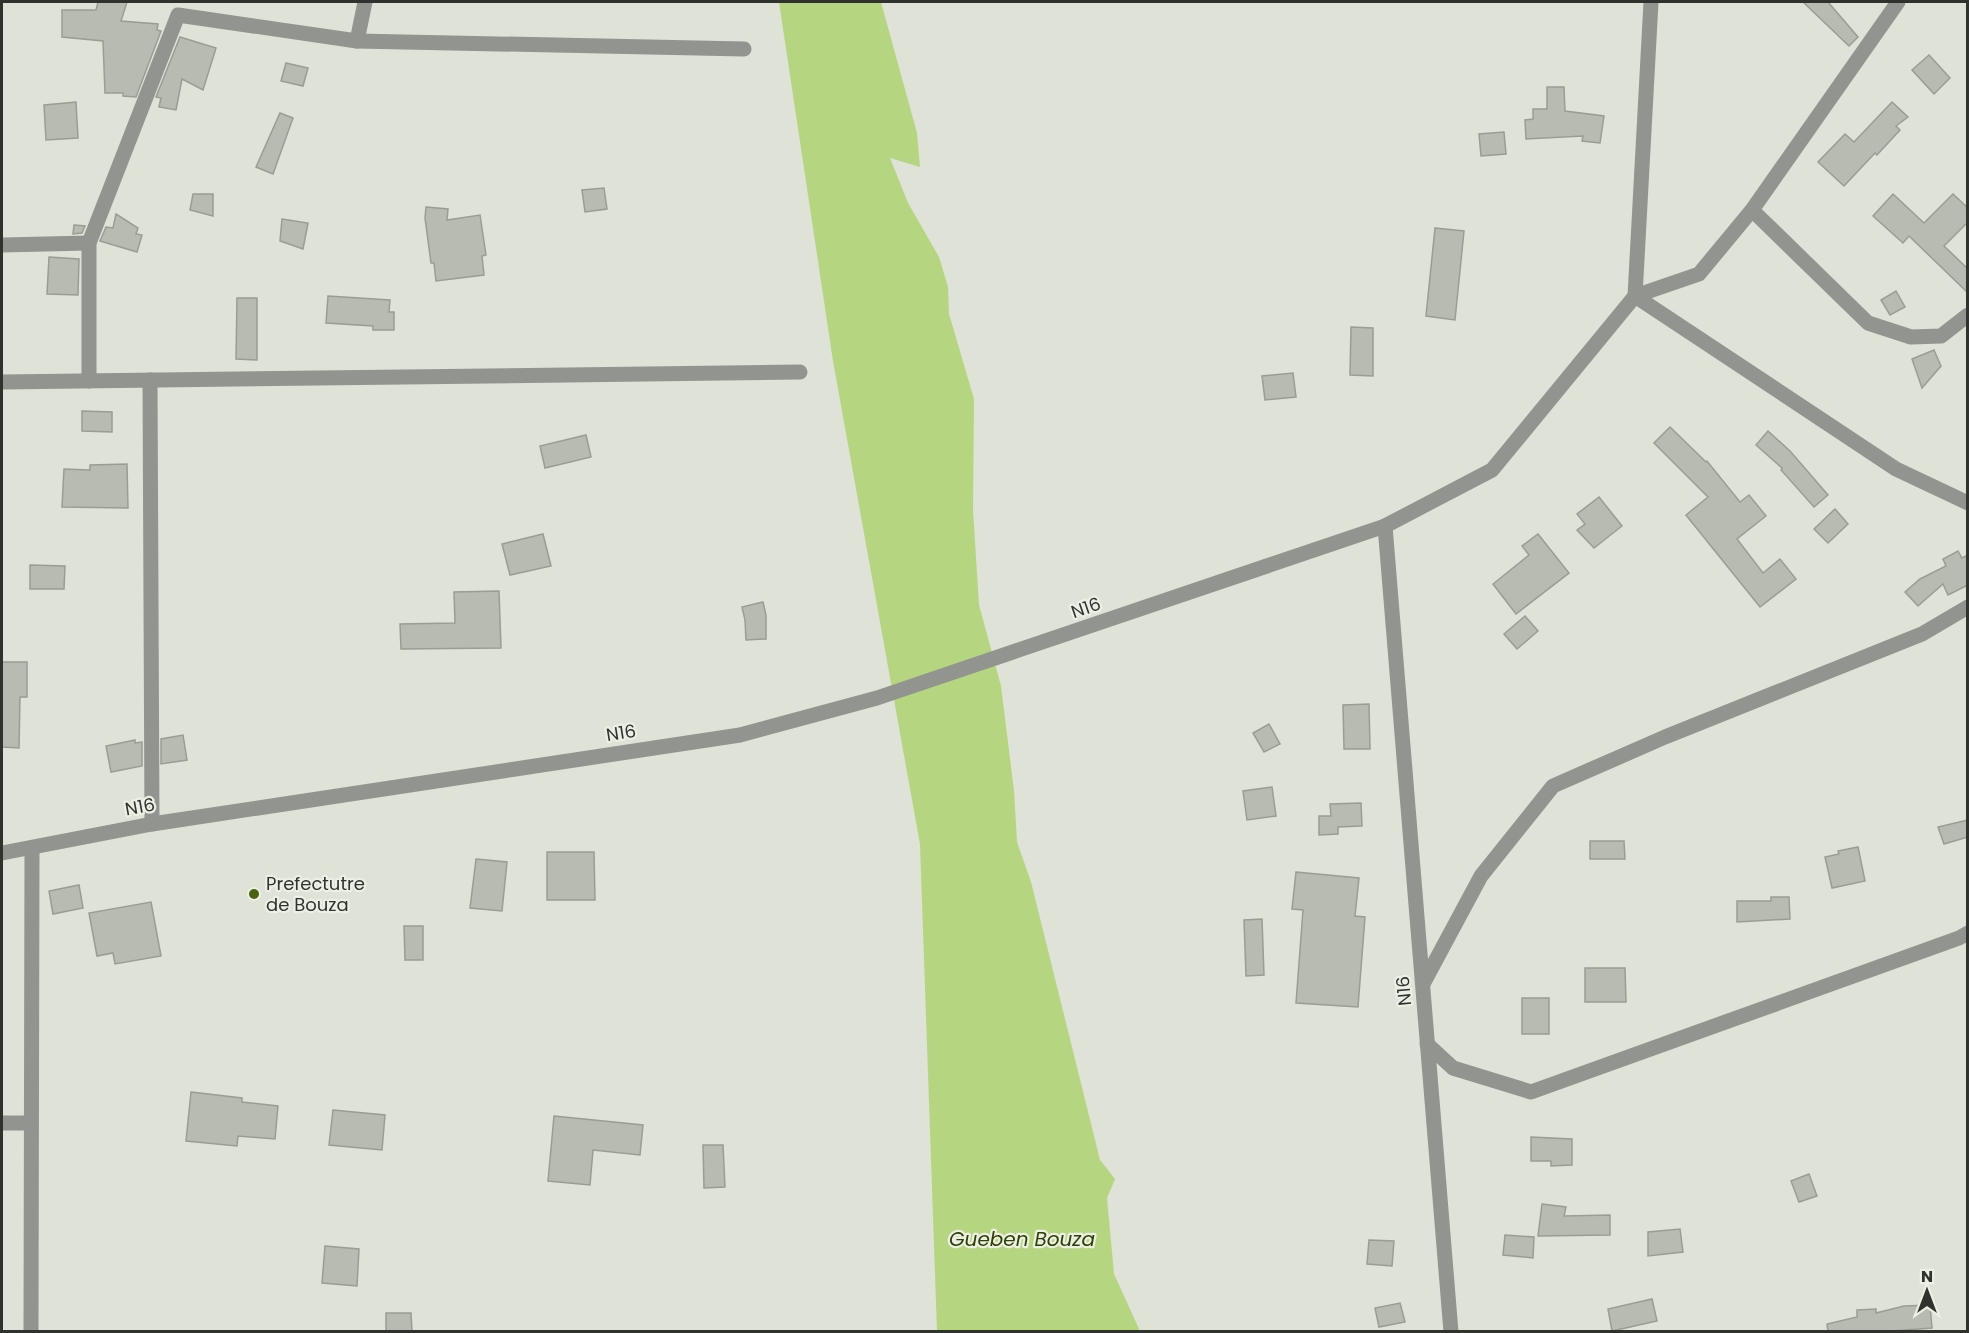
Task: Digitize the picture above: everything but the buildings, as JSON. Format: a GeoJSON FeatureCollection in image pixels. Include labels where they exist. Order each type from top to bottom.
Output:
{"type":"FeatureCollection","features":[{"type":"Feature","properties":{"kind":"street"},"geometry":{"type":"LineString","coordinates":[[357,41],[365,2]]}},
{"type":"Feature","properties":{"kind":"street"},"geometry":{"type":"LineString","coordinates":[[1635,296],[1651,2]]}},
{"type":"Feature","properties":{"kind":"street"},"geometry":{"type":"LineString","coordinates":[[1385,526],[1492,470],[1635,296],[1699,274],[1752,210],[1898,2]]}},
{"type":"Feature","properties":{"kind":"street"},"geometry":{"type":"LineString","coordinates":[[89,381],[89,243],[178,15],[357,41],[744,49]]}},
{"type":"Feature","properties":{"kind":"street"},"geometry":{"type":"LineString","coordinates":[[1752,210],[1868,323],[1911,337],[1941,336],[1968,315]]}},
{"type":"Feature","properties":{"kind":"street"},"geometry":{"type":"LineString","coordinates":[[2,245],[89,243]]}},
{"type":"Feature","properties":{"kind":"street"},"geometry":{"type":"LineString","coordinates":[[1635,296],[1896,469],[1968,503]]}},
{"type":"Feature","properties":{"kind":"street"},"geometry":{"type":"LineString","coordinates":[[2,382],[800,372]]}},
{"type":"Feature","properties":{"kind":"street"},"geometry":{"type":"LineString","coordinates":[[150,380],[152,824]]}},
{"type":"Feature","properties":{"kind":"street","name":"N16"},"geometry":{"type":"LineString","coordinates":[[2,853],[152,824],[740,735],[877,698],[1385,526],[1451,1332]]}},
{"type":"Feature","properties":{"kind":"street"},"geometry":{"type":"LineString","coordinates":[[1423,984],[1481,876],[1552,786],[1665,737],[1922,634],[1968,607]]}},
{"type":"Feature","properties":{"kind":"street"},"geometry":{"type":"LineString","coordinates":[[31,1332],[32,848]]}},
{"type":"Feature","properties":{"kind":"street"},"geometry":{"type":"LineString","coordinates":[[1427,1044],[1453,1068],[1531,1092],[1968,933]]}},
{"type":"Feature","properties":{"kind":"street"},"geometry":{"type":"LineString","coordinates":[[2,1123],[31,1123]]}},
{"type":"Feature","properties":{"kind":"water","name":"Gueben Bouza"},"geometry":{"type":"Polygon","coordinates":[[[779,2],[881,2],[917,133],[920,167],[890,158],[908,203],[939,257],[948,287],[949,314],[974,399],[973,510],[979,605],[1001,686],[1014,791],[1017,842],[1031,882],[1100,1160],[1115,1179],[1107,1198],[1114,1274],[1140,1331],[937,1331],[920,844],[833,361],[779,2]]]}},
{"type":"Feature","properties":{"kind":"place","name":"Prefectutre de Bouza"},"geometry":{"type":"Point","coordinates":[254,894]}}]}
